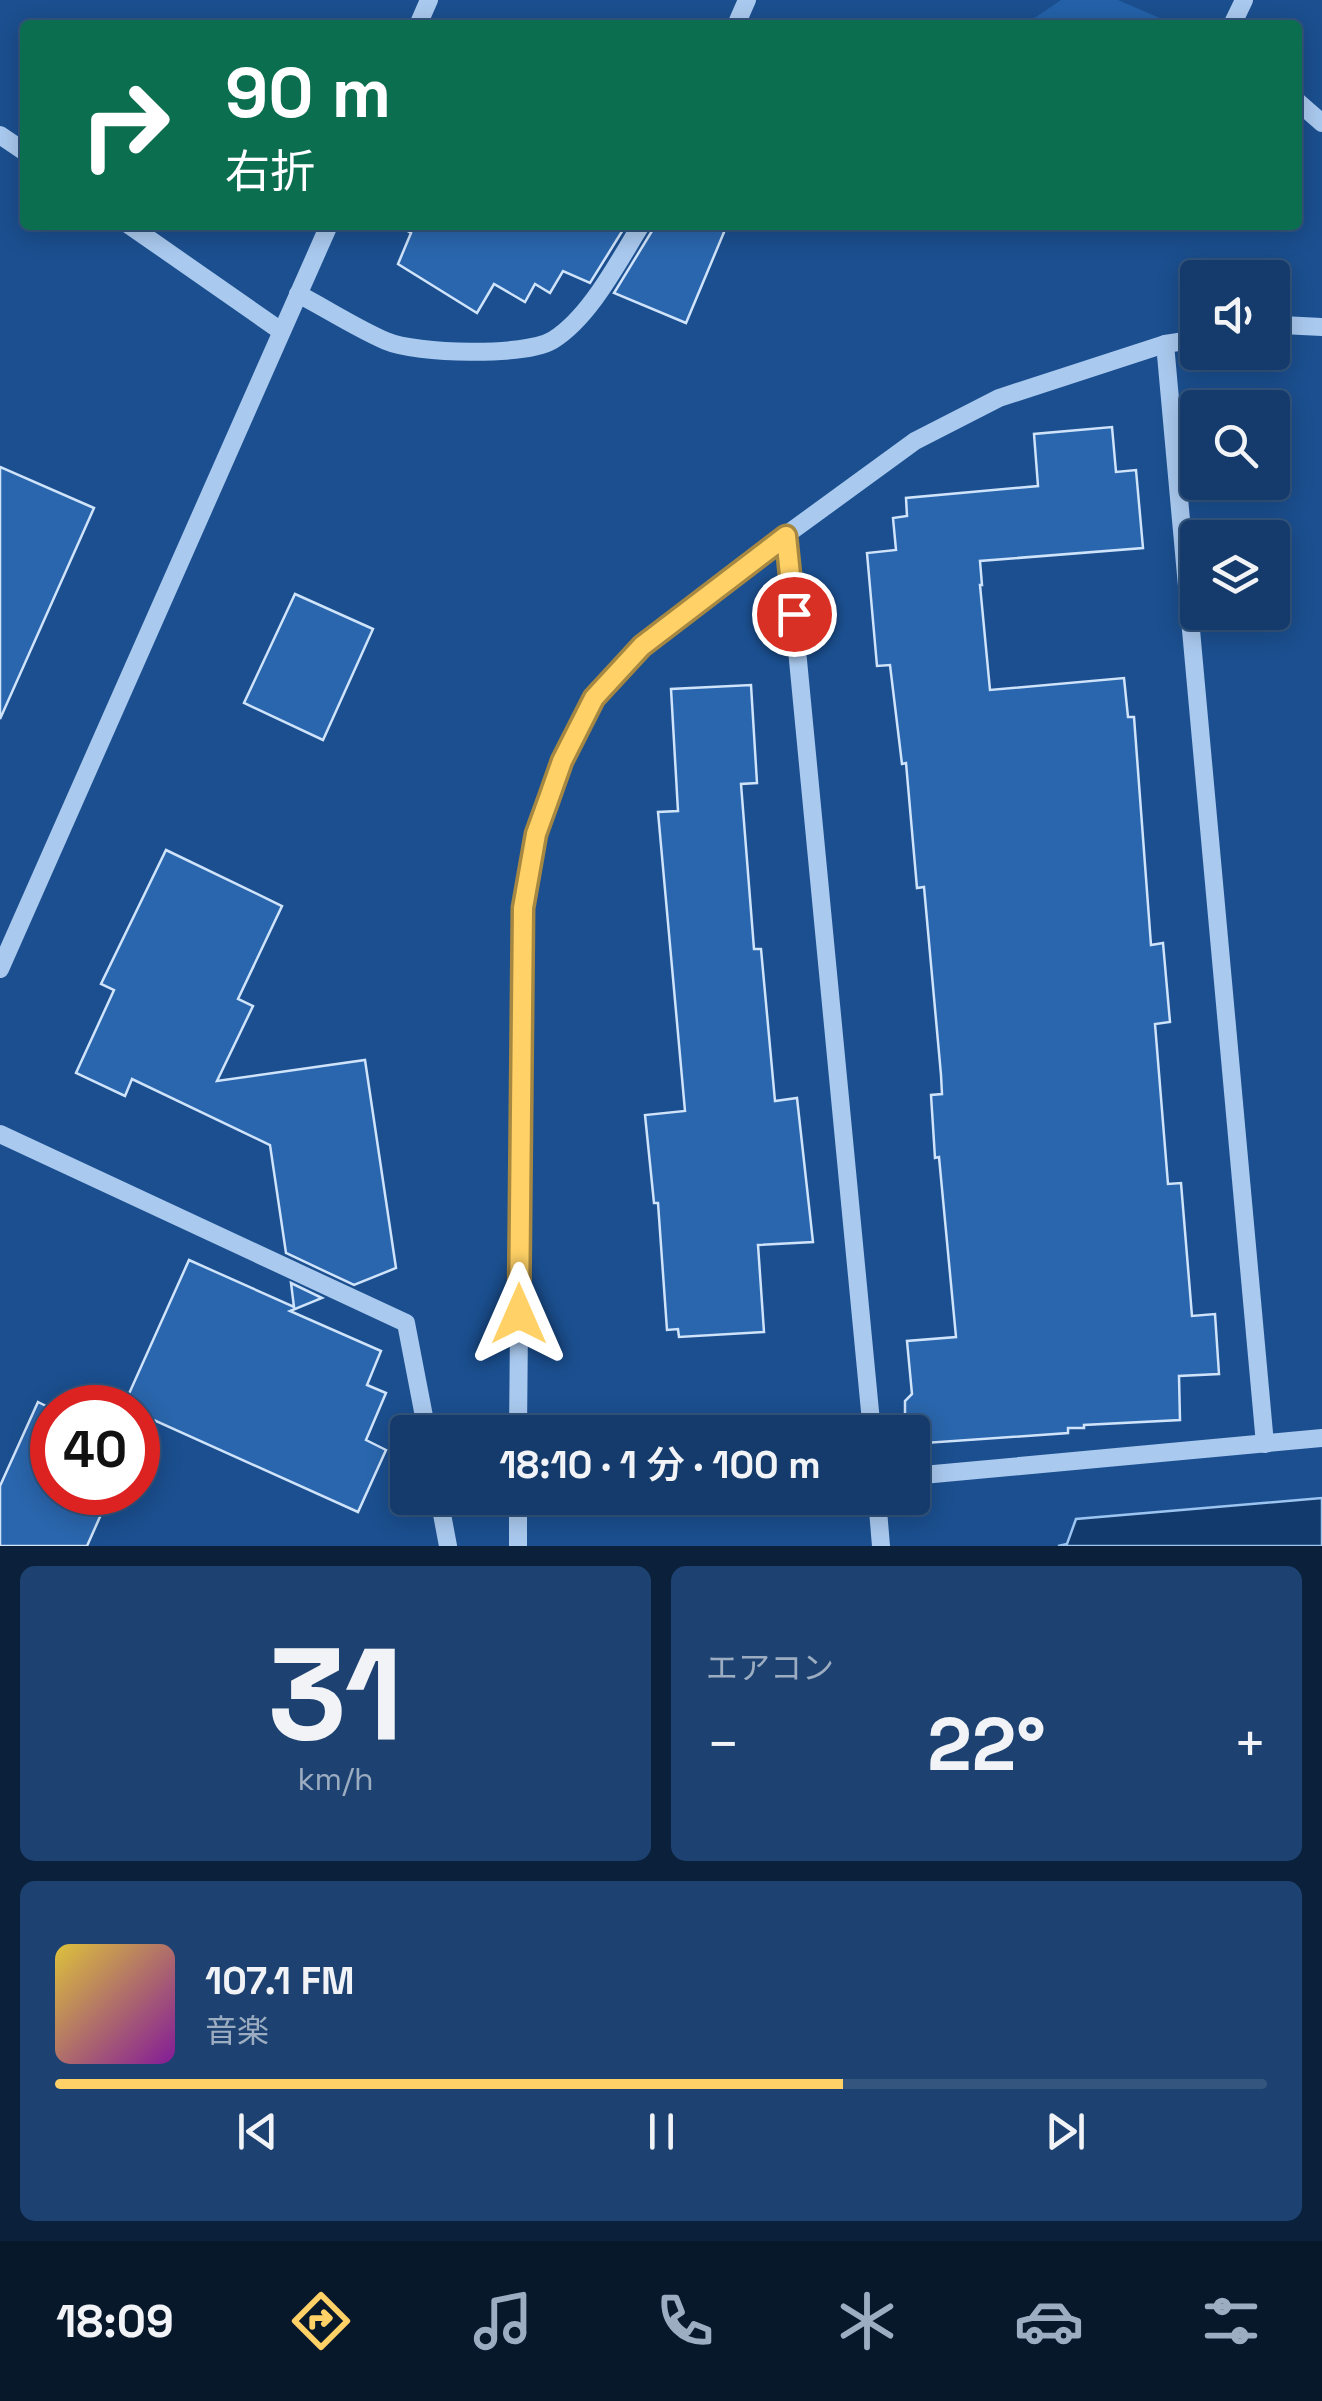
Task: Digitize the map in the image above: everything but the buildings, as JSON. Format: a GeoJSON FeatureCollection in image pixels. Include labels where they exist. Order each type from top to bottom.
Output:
{"type":"FeatureCollection","features":[{"type":"Feature","properties":{"kind":"street"},"geometry":{"type":"LineString","coordinates":[[1302,106],[1322,123]]}},
{"type":"Feature","properties":{"kind":"street"},"geometry":{"type":"LineString","coordinates":[[137,230],[281,331]]}},
{"type":"Feature","properties":{"kind":"street"},"geometry":{"type":"LineString","coordinates":[[0,968],[326,230]]}},
{"type":"Feature","properties":{"kind":"street"},"geometry":{"type":"LineString","coordinates":[[298,294],[390,343],[423,349],[509,352],[551,342],[580,316],[638,230]]}},
{"type":"Feature","properties":{"kind":"street"},"geometry":{"type":"LineString","coordinates":[[1290,326],[1322,327]]}},
{"type":"Feature","properties":{"kind":"street"},"geometry":{"type":"LineString","coordinates":[[518,1415],[523,908],[536,834],[562,761],[594,698],[642,646],[915,441],[999,398],[1180,341]]}},
{"type":"Feature","properties":{"kind":"street"},"geometry":{"type":"LineString","coordinates":[[1165,344],[1265,1444]]}},
{"type":"Feature","properties":{"kind":"street"},"geometry":{"type":"LineString","coordinates":[[786,536],[870,1415]]}},
{"type":"Feature","properties":{"kind":"street"},"geometry":{"type":"LineString","coordinates":[[0,1134],[406,1324],[424,1415]]}},
{"type":"Feature","properties":{"kind":"street"},"geometry":{"type":"LineString","coordinates":[[930,1474],[1322,1438]]}},
{"type":"Feature","properties":{"kind":"street"},"geometry":{"type":"LineString","coordinates":[[442,1515],[448,1546]]}},
{"type":"Feature","properties":{"kind":"street"},"geometry":{"type":"LineString","coordinates":[[518,1515],[518,1546]]}},
{"type":"Feature","properties":{"kind":"street"},"geometry":{"type":"LineString","coordinates":[[879,1515],[881,1546]]}},
{"type":"Feature","properties":{"kind":"shaded area"},"geometry":{"type":"Polygon","coordinates":[[[1061,0],[1118,0],[1164,20],[1031,20],[1061,0]]]}},
{"type":"Feature","properties":{"kind":"shaded area"},"geometry":{"type":"Polygon","coordinates":[[[1322,1498],[1322,1546],[1058,1546],[1067,1544],[1076,1519],[1322,1498]]]}},
{"type":"Feature","properties":{"kind":"route"},"geometry":{"type":"LineString","coordinates":[[519,1314],[523,908],[536,834],[562,761],[594,698],[642,646],[786,536],[794,614]]}}]}
